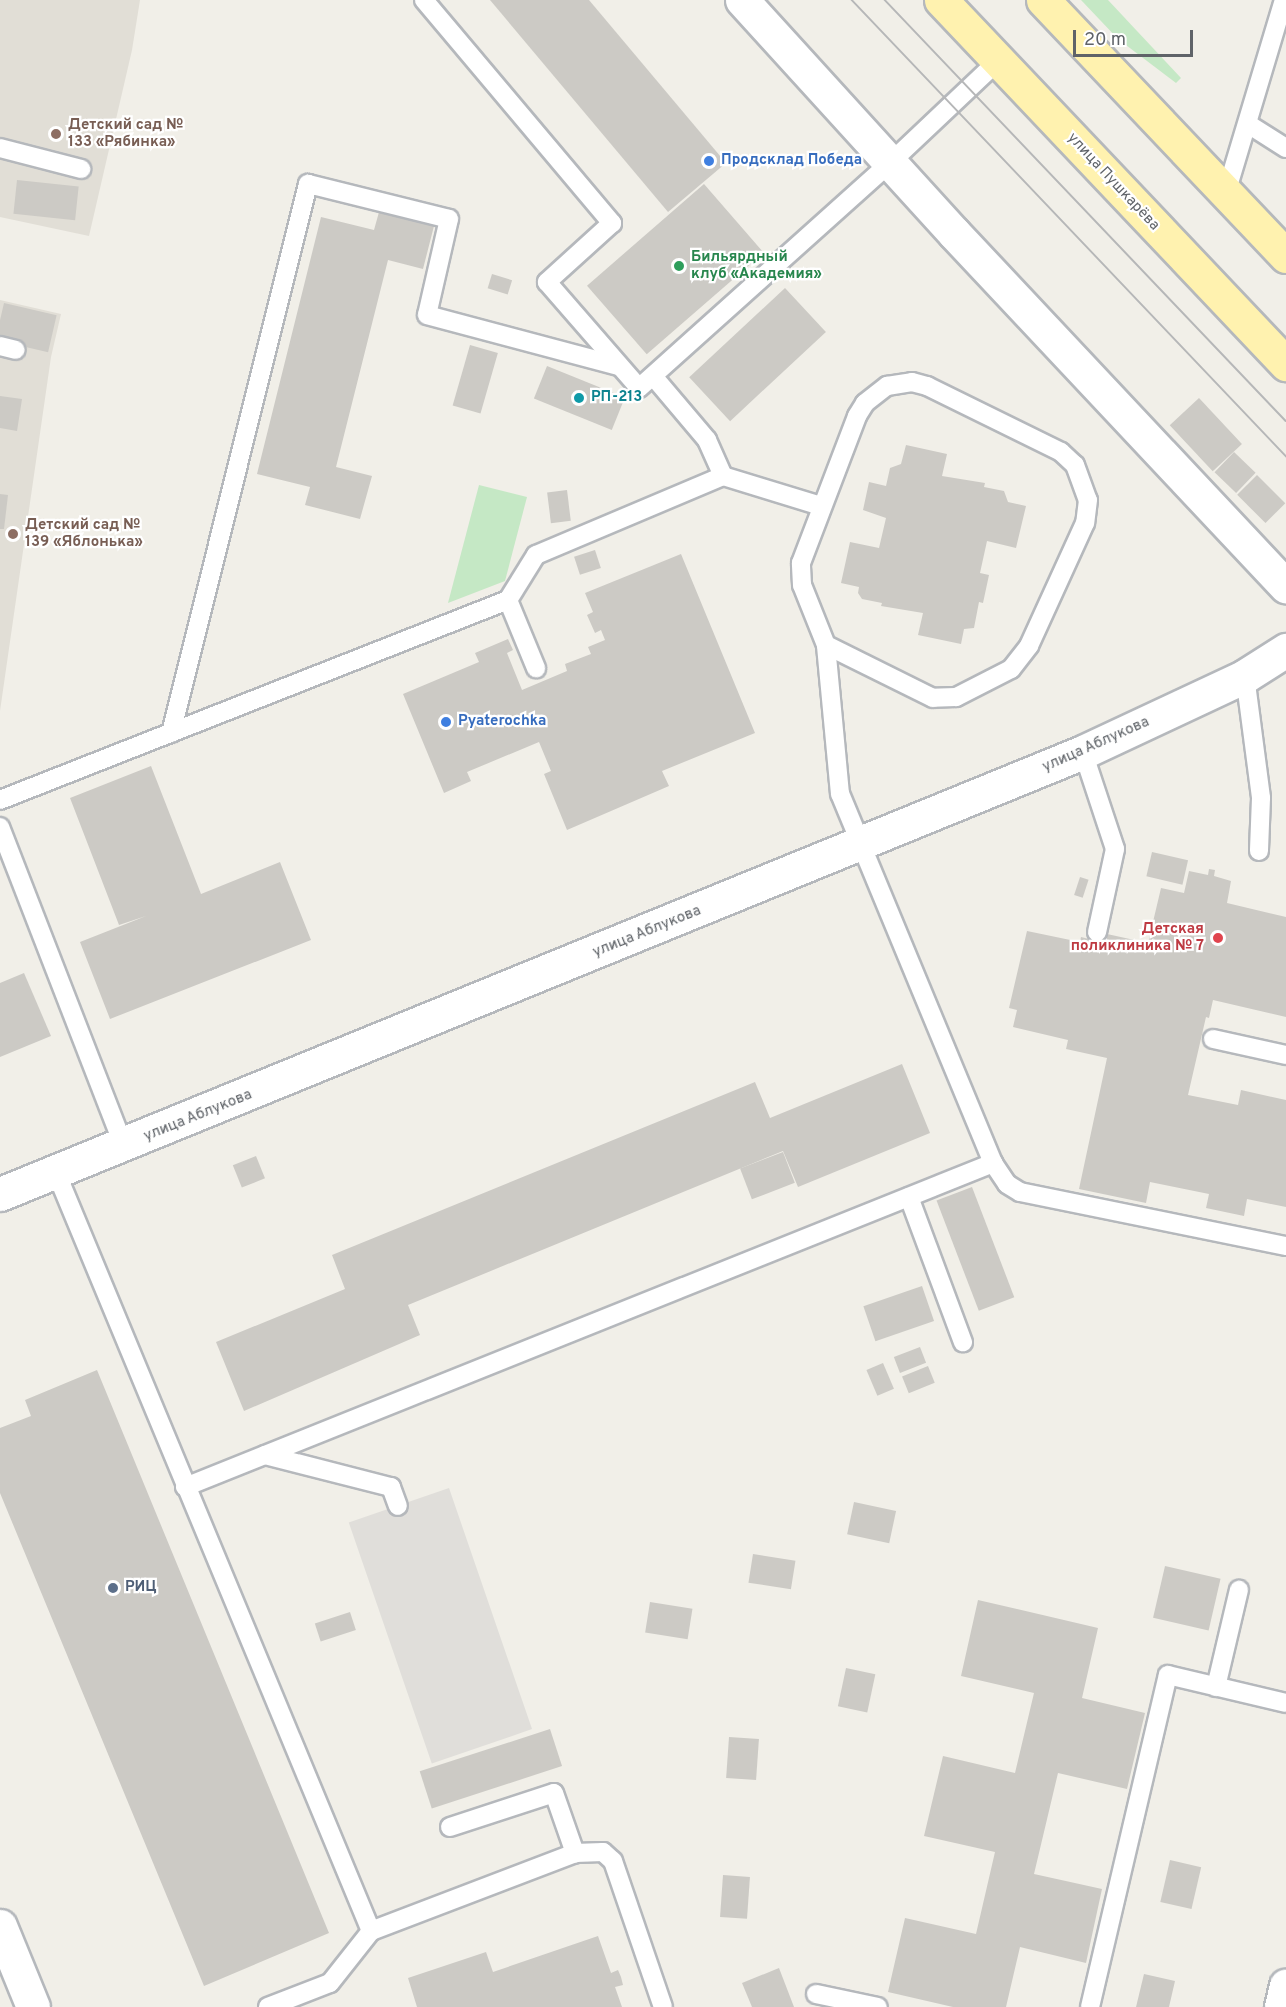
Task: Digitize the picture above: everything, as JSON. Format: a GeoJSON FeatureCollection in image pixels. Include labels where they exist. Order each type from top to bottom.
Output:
{"type":"FeatureCollection","features":[{"type":"Feature","properties":{"kind":"main road","name":"улица Пушкарёва"},"geometry":{"type":"LineString","coordinates":[[941,0],[1286,364]]}},
{"type":"Feature","properties":{"kind":"main road"},"geometry":{"type":"LineString","coordinates":[[1043,0],[1286,256]]}},
{"type":"Feature","properties":{"kind":"street"},"geometry":{"type":"LineString","coordinates":[[742,0],[890,163],[1286,586]]}},
{"type":"Feature","properties":{"kind":"street","name":"улица Аблукова"},"geometry":{"type":"LineString","coordinates":[[0,1194],[124,1146],[860,846],[1083,752],[1245,676],[1286,650]]}},
{"type":"Feature","properties":{"kind":"street"},"geometry":{"type":"LineString","coordinates":[[0,1926],[33,2007]]}},
{"type":"Feature","properties":{"kind":"street"},"geometry":{"type":"LineString","coordinates":[[1281,2007],[1286,1986]]}},
{"type":"Feature","properties":{"kind":"lane"},"geometry":{"type":"LineString","coordinates":[[424,0],[612,223],[547,282],[639,388],[890,163],[998,61]]}},
{"type":"Feature","properties":{"kind":"lane"},"geometry":{"type":"LineString","coordinates":[[1226,193],[1284,0]]}},
{"type":"Feature","properties":{"kind":"lane"},"geometry":{"type":"LineString","coordinates":[[1248,124],[1286,148]]}},
{"type":"Feature","properties":{"kind":"lane"},"geometry":{"type":"LineString","coordinates":[[0,148],[81,169]]}},
{"type":"Feature","properties":{"kind":"lane"},"geometry":{"type":"LineString","coordinates":[[171,733],[308,184],[449,219],[427,315],[619,366]]}},
{"type":"Feature","properties":{"kind":"lane"},"geometry":{"type":"LineString","coordinates":[[653,376],[707,440],[723,476]]}},
{"type":"Feature","properties":{"kind":"lane"},"geometry":{"type":"LineString","coordinates":[[826,645],[933,698],[956,697],[1011,669],[1029,646],[1080,537],[1088,500],[1075,465],[1061,452],[912,382],[887,386],[865,403],[821,506],[800,571],[826,645],[840,794],[993,1163],[1007,1184],[1020,1192],[1286,1246]]}},
{"type":"Feature","properties":{"kind":"lane"},"geometry":{"type":"LineString","coordinates":[[0,800],[508,600],[536,555],[723,476],[821,506]]}},
{"type":"Feature","properties":{"kind":"lane"},"geometry":{"type":"LineString","coordinates":[[508,600],[536,668]]}},
{"type":"Feature","properties":{"kind":"lane"},"geometry":{"type":"LineString","coordinates":[[1245,676],[1261,798],[1259,851]]}},
{"type":"Feature","properties":{"kind":"lane"},"geometry":{"type":"LineString","coordinates":[[1083,752],[1115,849],[1097,932]]}},
{"type":"Feature","properties":{"kind":"lane"},"geometry":{"type":"LineString","coordinates":[[0,827],[124,1146]]}},
{"type":"Feature","properties":{"kind":"lane"},"geometry":{"type":"LineString","coordinates":[[1213,1039],[1286,1054]]}},
{"type":"Feature","properties":{"kind":"lane"},"geometry":{"type":"LineString","coordinates":[[185,1487],[993,1163]]}},
{"type":"Feature","properties":{"kind":"lane"},"geometry":{"type":"LineString","coordinates":[[56,1172],[371,1931]]}},
{"type":"Feature","properties":{"kind":"lane"},"geometry":{"type":"LineString","coordinates":[[909,1197],[963,1342]]}},
{"type":"Feature","properties":{"kind":"lane"},"geometry":{"type":"LineString","coordinates":[[265,1455],[391,1486],[398,1506]]}},
{"type":"Feature","properties":{"kind":"lane"},"geometry":{"type":"LineString","coordinates":[[1216,1687],[1239,1590]]}},
{"type":"Feature","properties":{"kind":"lane"},"geometry":{"type":"LineString","coordinates":[[1090,2007],[1168,1675],[1286,1703]]}},
{"type":"Feature","properties":{"kind":"lane"},"geometry":{"type":"LineString","coordinates":[[450,1827],[554,1793],[575,1853]]}},
{"type":"Feature","properties":{"kind":"lane"},"geometry":{"type":"LineString","coordinates":[[268,2007],[330,1983],[371,1931],[575,1853],[603,1852],[613,1861],[663,2007]]}},
{"type":"Feature","properties":{"kind":"lane"},"geometry":{"type":"LineString","coordinates":[[816,1994],[878,2007]]}},
{"type":"Feature","properties":{"kind":"shaded area","name":"Детский сад № 133 «Рябинка»"},"geometry":{"type":"Polygon","coordinates":[[[0,0],[140,0],[132,50],[89,236],[0,217],[0,0]]]}},
{"type":"Feature","properties":{"kind":"shaded area","name":"Детский сад № 139 «Яблонька»"},"geometry":{"type":"Polygon","coordinates":[[[0,300],[61,314],[51,357],[0,711],[0,300]]]}},
{"type":"Feature","properties":{"kind":"shaded area"},"geometry":{"type":"Polygon","coordinates":[[[449,1488],[532,1729],[432,1764],[349,1523],[449,1488]]]}},
{"type":"Feature","properties":{"kind":"green space"},"geometry":{"type":"Polygon","coordinates":[[[1081,0],[1108,0],[1181,78],[1176,83],[1118,39],[1081,0]]]}},
{"type":"Feature","properties":{"kind":"green space"},"geometry":{"type":"Polygon","coordinates":[[[479,485],[527,497],[505,581],[448,603],[479,485]]]}},
{"type":"Feature","properties":{"kind":"building"},"geometry":{"type":"Polygon","coordinates":[[[490,0],[589,0],[726,163],[668,212],[490,0]]]}},
{"type":"Feature","properties":{"kind":"building"},"geometry":{"type":"Polygon","coordinates":[[[17,180],[79,186],[75,220],[13,214],[17,180]]]}},
{"type":"Feature","properties":{"kind":"building","name":"Бильярдный клуб «Академия»"},"geometry":{"type":"Polygon","coordinates":[[[704,184],[764,253],[647,354],[587,286],[704,184]]]}},
{"type":"Feature","properties":{"kind":"building"},"geometry":{"type":"Polygon","coordinates":[[[379,212],[434,226],[423,269],[388,260],[336,467],[372,476],[360,519],[305,505],[310,487],[257,474],[321,217],[374,230],[379,212]]]}},
{"type":"Feature","properties":{"kind":"building"},"geometry":{"type":"Polygon","coordinates":[[[492,274],[512,280],[508,294],[488,288],[492,274]]]}},
{"type":"Feature","properties":{"kind":"building"},"geometry":{"type":"Polygon","coordinates":[[[785,288],[826,332],[730,421],[689,377],[785,288]]]}},
{"type":"Feature","properties":{"kind":"building"},"geometry":{"type":"Polygon","coordinates":[[[4,303],[57,315],[48,352],[0,341],[0,320],[4,303]]]}},
{"type":"Feature","properties":{"kind":"building"},"geometry":{"type":"Polygon","coordinates":[[[470,345],[498,353],[481,414],[453,406],[470,345]]]}},
{"type":"Feature","properties":{"kind":"building","name":"РП-213"},"geometry":{"type":"Polygon","coordinates":[[[547,366],[625,397],[612,430],[534,398],[547,366]]]}},
{"type":"Feature","properties":{"kind":"building"},"geometry":{"type":"Polygon","coordinates":[[[0,396],[22,399],[17,431],[0,428],[0,396]]]}},
{"type":"Feature","properties":{"kind":"building"},"geometry":{"type":"Polygon","coordinates":[[[1199,398],[1242,444],[1213,471],[1170,425],[1199,398]]]}},
{"type":"Feature","properties":{"kind":"building"},"geometry":{"type":"Polygon","coordinates":[[[906,445],[947,454],[942,476],[985,483],[984,487],[1004,491],[1008,502],[1026,506],[1016,548],[987,541],[980,573],[989,575],[983,603],[979,602],[974,628],[964,629],[961,644],[918,635],[923,613],[881,606],[882,603],[862,599],[858,593],[859,587],[841,583],[850,542],[879,548],[886,518],[863,510],[869,482],[886,486],[890,468],[901,464],[906,445]]]}},
{"type":"Feature","properties":{"kind":"building"},"geometry":{"type":"Polygon","coordinates":[[[1234,452],[1256,473],[1236,493],[1215,472],[1234,452]]]}},
{"type":"Feature","properties":{"kind":"building"},"geometry":{"type":"Polygon","coordinates":[[[1257,475],[1285,503],[1265,523],[1237,495],[1257,475]]]}},
{"type":"Feature","properties":{"kind":"building"},"geometry":{"type":"Polygon","coordinates":[[[567,490],[571,521],[551,523],[547,492],[567,490]]]}},
{"type":"Feature","properties":{"kind":"building"},"geometry":{"type":"Polygon","coordinates":[[[0,494],[8,495],[4,529],[0,529],[0,494]]]}},
{"type":"Feature","properties":{"kind":"building"},"geometry":{"type":"Polygon","coordinates":[[[595,550],[601,568],[580,575],[574,557],[595,550]]]}},
{"type":"Feature","properties":{"kind":"building"},"geometry":{"type":"Polygon","coordinates":[[[681,554],[755,733],[662,771],[669,786],[567,830],[544,774],[551,771],[539,742],[467,772],[471,781],[444,793],[403,694],[479,662],[475,653],[508,639],[513,650],[507,653],[522,690],[567,671],[565,664],[591,654],[588,647],[605,640],[601,630],[595,633],[587,615],[593,612],[585,593],[681,554]]]}},
{"type":"Feature","properties":{"kind":"building"},"geometry":{"type":"Polygon","coordinates":[[[151,766],[201,894],[280,862],[311,940],[110,1019],[80,942],[146,916],[119,925],[70,798],[151,766]]]}},
{"type":"Feature","properties":{"kind":"building"},"geometry":{"type":"Polygon","coordinates":[[[1152,852],[1188,860],[1182,885],[1146,876],[1152,852]]]}},
{"type":"Feature","properties":{"kind":"building"},"geometry":{"type":"Polygon","coordinates":[[[1209,869],[1215,870],[1214,876],[1231,881],[1227,903],[1286,917],[1286,1017],[1213,1000],[1209,1018],[1206,1017],[1188,1095],[1238,1105],[1241,1090],[1286,1100],[1286,1207],[1247,1199],[1244,1216],[1206,1208],[1209,1194],[1150,1182],[1146,1203],[1079,1189],[1107,1058],[1066,1049],[1068,1040],[1013,1027],[1017,1010],[1009,1008],[1027,931],[1080,942],[1081,937],[1105,943],[1107,934],[1148,943],[1161,888],[1184,893],[1189,871],[1208,875],[1209,869]]]}},
{"type":"Feature","properties":{"kind":"building"},"geometry":{"type":"Polygon","coordinates":[[[1080,877],[1089,880],[1083,898],[1074,895],[1080,877]]]}},
{"type":"Feature","properties":{"kind":"building"},"geometry":{"type":"Polygon","coordinates":[[[24,973],[51,1036],[0,1057],[0,983],[24,973]]]}},
{"type":"Feature","properties":{"kind":"building"},"geometry":{"type":"Polygon","coordinates":[[[902,1064],[930,1133],[798,1187],[783,1151],[408,1305],[420,1335],[244,1411],[216,1342],[345,1289],[332,1255],[755,1082],[770,1118],[902,1064]]]}},
{"type":"Feature","properties":{"kind":"building"},"geometry":{"type":"Polygon","coordinates":[[[783,1152],[795,1183],[752,1199],[740,1168],[783,1152]]]}},
{"type":"Feature","properties":{"kind":"building"},"geometry":{"type":"Polygon","coordinates":[[[256,1156],[265,1178],[242,1188],[233,1165],[256,1156]]]}},
{"type":"Feature","properties":{"kind":"building"},"geometry":{"type":"Polygon","coordinates":[[[972,1187],[1014,1297],[979,1311],[937,1201],[972,1187]]]}},
{"type":"Feature","properties":{"kind":"building"},"geometry":{"type":"Polygon","coordinates":[[[922,1286],[934,1321],[875,1341],[863,1306],[922,1286]]]}},
{"type":"Feature","properties":{"kind":"building"},"geometry":{"type":"Polygon","coordinates":[[[920,1347],[926,1363],[900,1373],[894,1357],[920,1347]]]}},
{"type":"Feature","properties":{"kind":"building"},"geometry":{"type":"Polygon","coordinates":[[[883,1363],[894,1389],[877,1396],[866,1370],[883,1363]]]}},
{"type":"Feature","properties":{"kind":"building"},"geometry":{"type":"Polygon","coordinates":[[[928,1366],[935,1383],[909,1393],[902,1376],[928,1366]]]}},
{"type":"Feature","properties":{"kind":"building"},"geometry":{"type":"Polygon","coordinates":[[[97,1370],[329,1933],[204,1986],[0,1493],[0,1428],[31,1416],[25,1400],[97,1370]]]}},
{"type":"Feature","properties":{"kind":"building"},"geometry":{"type":"Polygon","coordinates":[[[854,1502],[896,1511],[889,1543],[847,1534],[854,1502]]]}},
{"type":"Feature","properties":{"kind":"building"},"geometry":{"type":"Polygon","coordinates":[[[753,1554],[795,1561],[791,1589],[748,1583],[753,1554]]]}},
{"type":"Feature","properties":{"kind":"building"},"geometry":{"type":"Polygon","coordinates":[[[1165,1566],[1221,1579],[1209,1630],[1153,1618],[1165,1566]]]}},
{"type":"Feature","properties":{"kind":"building"},"geometry":{"type":"Polygon","coordinates":[[[978,1600],[1098,1628],[1082,1698],[1145,1713],[1127,1789],[1058,1773],[1034,1874],[1102,1889],[1086,1963],[1020,1947],[1006,2007],[953,2007],[888,1992],[905,1918],[976,1934],[995,1852],[924,1836],[943,1756],[1015,1773],[1034,1693],[961,1676],[978,1600]]]}},
{"type":"Feature","properties":{"kind":"building"},"geometry":{"type":"Polygon","coordinates":[[[650,1602],[692,1609],[688,1639],[645,1633],[650,1602]]]}},
{"type":"Feature","properties":{"kind":"building"},"geometry":{"type":"Polygon","coordinates":[[[350,1612],[356,1630],[321,1642],[315,1623],[350,1612]]]}},
{"type":"Feature","properties":{"kind":"building"},"geometry":{"type":"Polygon","coordinates":[[[846,1668],[875,1674],[867,1712],[838,1706],[846,1668]]]}},
{"type":"Feature","properties":{"kind":"building"},"geometry":{"type":"Polygon","coordinates":[[[550,1729],[562,1766],[432,1808],[420,1771],[550,1729]]]}},
{"type":"Feature","properties":{"kind":"building"},"geometry":{"type":"Polygon","coordinates":[[[729,1737],[759,1739],[756,1780],[726,1778],[729,1737]]]}},
{"type":"Feature","properties":{"kind":"building"},"geometry":{"type":"Polygon","coordinates":[[[1170,1860],[1201,1867],[1192,1909],[1160,1902],[1170,1860]]]}},
{"type":"Feature","properties":{"kind":"building"},"geometry":{"type":"Polygon","coordinates":[[[723,1875],[750,1877],[747,1919],[720,1917],[723,1875]]]}},
{"type":"Feature","properties":{"kind":"building"},"geometry":{"type":"Polygon","coordinates":[[[598,1936],[611,1973],[618,1970],[621,1977],[623,1985],[615,1987],[622,2007],[417,2007],[408,1978],[486,1952],[493,1972],[598,1936]]]}},
{"type":"Feature","properties":{"kind":"building"},"geometry":{"type":"Polygon","coordinates":[[[779,1968],[794,2007],[752,2007],[742,1983],[779,1968]]]}},
{"type":"Feature","properties":{"kind":"building"},"geometry":{"type":"Polygon","coordinates":[[[1144,1974],[1175,1981],[1169,2007],[1136,2007],[1144,1974]]]}},
{"type":"Feature","properties":{"kind":"tram line"},"geometry":{"type":"LineString","coordinates":[[852,0],[1286,456]]}},
{"type":"Feature","properties":{"kind":"tram line"},"geometry":{"type":"LineString","coordinates":[[885,0],[1286,421]]}},
{"type":"Feature","properties":{"kind":"place","name":"Детский сад № 133 «Рябинка»"},"geometry":{"type":"Point","coordinates":[56,134]}},
{"type":"Feature","properties":{"kind":"place","name":"Продсклад Победа"},"geometry":{"type":"Point","coordinates":[709,161]}},
{"type":"Feature","properties":{"kind":"place","name":"Бильярдный клуб «Академия»"},"geometry":{"type":"Point","coordinates":[679,266]}},
{"type":"Feature","properties":{"kind":"place","name":"РП-213"},"geometry":{"type":"Point","coordinates":[579,398]}},
{"type":"Feature","properties":{"kind":"place","name":"Детский сад № 139 «Яблонька»"},"geometry":{"type":"Point","coordinates":[13,534]}},
{"type":"Feature","properties":{"kind":"place","name":"Pyaterochka"},"geometry":{"type":"Point","coordinates":[446,722]}},
{"type":"Feature","properties":{"kind":"place","name":"Детская поликлиника № 7"},"geometry":{"type":"Point","coordinates":[1218,938]}},
{"type":"Feature","properties":{"kind":"place","name":"РИЦ"},"geometry":{"type":"Point","coordinates":[113,1588]}}]}
